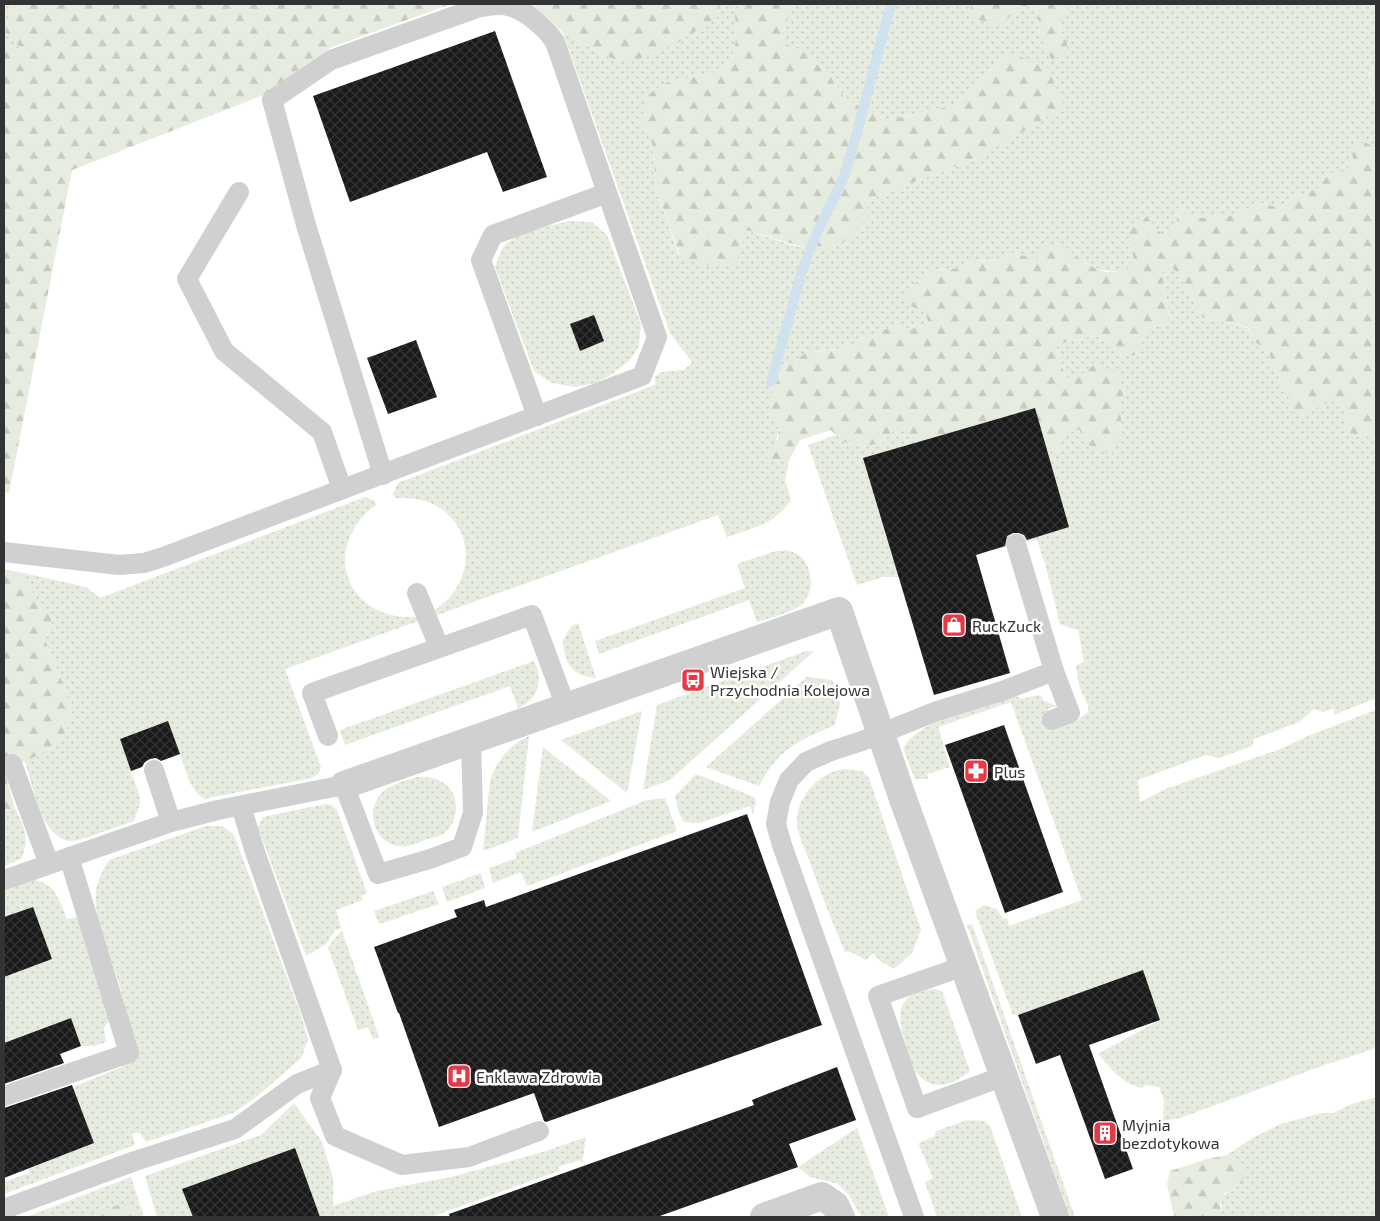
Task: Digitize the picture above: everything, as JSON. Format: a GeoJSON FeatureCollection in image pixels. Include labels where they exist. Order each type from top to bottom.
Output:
{"type":"FeatureCollection","features":[{"type":"Feature","properties":{"kind":"street"},"geometry":{"type":"LineString","coordinates":[[344,785],[839,611],[880,733],[1055,1217]]}},
{"type":"Feature","properties":{"kind":"street"},"geometry":{"type":"LineString","coordinates":[[764,1217],[822,1196],[835,1204],[841,1217]]}},
{"type":"Feature","properties":{"kind":"lane"},"geometry":{"type":"LineString","coordinates":[[4,552],[118,565],[144,562],[163,557],[383,475],[642,376],[657,337],[555,42],[541,26],[520,11],[508,6],[497,5],[476,8],[331,60],[272,100],[314,253],[383,475]]}},
{"type":"Feature","properties":{"kind":"lane"},"geometry":{"type":"LineString","coordinates":[[239,192],[187,279],[224,350],[322,432],[342,489]]}},
{"type":"Feature","properties":{"kind":"lane"},"geometry":{"type":"LineString","coordinates":[[537,416],[481,260],[493,235],[607,193]]}},
{"type":"Feature","properties":{"kind":"lane"},"geometry":{"type":"LineString","coordinates":[[1016,544],[1054,671],[1070,713],[1052,720]]}},
{"type":"Feature","properties":{"kind":"lane"},"geometry":{"type":"LineString","coordinates":[[417,593],[439,647]]}},
{"type":"Feature","properties":{"kind":"lane"},"geometry":{"type":"LineString","coordinates":[[328,736],[312,693],[532,615],[566,707]]}},
{"type":"Feature","properties":{"kind":"lane"},"geometry":{"type":"LineString","coordinates":[[914,1217],[782,845],[776,824],[780,802],[789,780],[806,762],[830,751],[937,711],[1002,691],[1054,671]]}},
{"type":"Feature","properties":{"kind":"lane"},"geometry":{"type":"LineString","coordinates":[[4,880],[170,822],[218,810],[344,785],[378,874],[430,859],[462,847],[473,813],[472,740]]}},
{"type":"Feature","properties":{"kind":"lane"},"geometry":{"type":"LineString","coordinates":[[4,766],[12,764],[49,864]]}},
{"type":"Feature","properties":{"kind":"lane"},"geometry":{"type":"LineString","coordinates":[[154,770],[170,822]]}},
{"type":"Feature","properties":{"kind":"lane"},"geometry":{"type":"LineString","coordinates":[[241,806],[255,852],[332,1070],[320,1098],[335,1136],[402,1165],[469,1157],[539,1131]]}},
{"type":"Feature","properties":{"kind":"lane"},"geometry":{"type":"LineString","coordinates":[[4,1096],[129,1053],[69,857]]}},
{"type":"Feature","properties":{"kind":"lane"},"geometry":{"type":"LineString","coordinates":[[964,966],[878,996],[917,1108],[1004,1076]]}},
{"type":"Feature","properties":{"kind":"lane"},"geometry":{"type":"LineString","coordinates":[[4,1209],[135,1161],[235,1129],[297,1084],[332,1070]]}},
{"type":"Feature","properties":{"kind":"green space"},"geometry":{"type":"Polygon","coordinates":[[[4,4],[11,4],[5,34],[23,50],[4,46],[4,4]]]}},
{"type":"Feature","properties":{"kind":"green space"},"geometry":{"type":"Polygon","coordinates":[[[11,4],[451,4],[332,47],[295,72],[269,93],[72,170],[9,493],[4,492],[4,46],[22,49],[5,34],[11,4]]]}},
{"type":"Feature","properties":{"kind":"green space"},"geometry":{"type":"Polygon","coordinates":[[[527,4],[720,4],[719,16],[676,44],[637,60],[617,61],[563,33],[546,16],[527,4]]]}},
{"type":"Feature","properties":{"kind":"green space"},"geometry":{"type":"Polygon","coordinates":[[[720,4],[741,4],[735,14],[736,39],[732,60],[721,70],[665,83],[642,122],[652,142],[656,189],[679,255],[742,244],[746,230],[795,246],[821,251],[867,200],[980,157],[1008,52],[955,105],[888,120],[845,99],[830,76],[805,53],[780,41],[793,4],[971,4],[969,17],[1020,6],[1037,7],[1040,37],[1067,40],[1059,28],[1065,11],[1070,4],[1376,4],[1376,59],[1369,74],[1370,91],[1376,99],[1376,148],[1365,142],[1347,169],[1329,174],[1317,189],[1293,198],[1282,208],[1260,203],[1230,216],[1201,218],[1179,207],[1176,224],[1163,236],[1147,218],[1129,225],[1129,242],[1134,260],[1127,271],[1099,269],[1086,263],[1063,246],[1036,259],[1014,253],[992,261],[972,260],[958,268],[931,271],[925,312],[929,325],[910,329],[892,325],[876,336],[861,338],[853,346],[829,351],[807,352],[782,370],[776,384],[770,412],[779,428],[771,461],[789,460],[785,480],[791,500],[771,520],[727,537],[718,515],[437,615],[435,610],[448,599],[458,586],[464,571],[466,556],[464,541],[458,527],[448,514],[433,504],[419,499],[395,498],[393,494],[398,483],[655,385],[655,377],[661,372],[684,370],[692,362],[670,333],[563,33],[617,61],[719,16],[720,4]]]}},
{"type":"Feature","properties":{"kind":"green space"},"geometry":{"type":"Polygon","coordinates":[[[741,4],[793,4],[780,41],[805,53],[830,76],[845,99],[888,120],[955,105],[1008,52],[1048,68],[1064,107],[980,157],[867,200],[868,218],[845,241],[819,252],[746,230],[736,263],[713,266],[701,264],[680,255],[656,189],[652,142],[642,122],[645,97],[665,83],[721,70],[732,60],[736,39],[735,14],[741,4]]]}},
{"type":"Feature","properties":{"kind":"green space"},"geometry":{"type":"Polygon","coordinates":[[[971,4],[1070,4],[1065,11],[1059,28],[1067,40],[1067,52],[1052,60],[1040,37],[1037,7],[1020,6],[1001,26],[969,17],[971,4]]]}},
{"type":"Feature","properties":{"kind":"green space"},"geometry":{"type":"Polygon","coordinates":[[[1376,59],[1376,99],[1370,89],[1369,79],[1376,59]]]}},
{"type":"Feature","properties":{"kind":"green space"},"geometry":{"type":"Polygon","coordinates":[[[1365,142],[1376,148],[1376,440],[1370,433],[1354,437],[1345,427],[1345,408],[1331,401],[1300,416],[1288,409],[1289,395],[1272,364],[1269,351],[1255,342],[1249,328],[1238,324],[1203,318],[1181,278],[1171,266],[1162,272],[1169,315],[1164,324],[1148,328],[1135,355],[1121,355],[1105,337],[1093,336],[1056,345],[1065,376],[1071,381],[1094,365],[1118,374],[1124,392],[1120,406],[1122,435],[1111,455],[1086,444],[1079,429],[1062,436],[1057,453],[1037,453],[949,448],[918,441],[899,427],[883,443],[854,446],[843,441],[831,430],[800,440],[789,460],[771,461],[765,455],[778,439],[779,428],[770,412],[769,399],[782,370],[807,352],[829,351],[853,346],[861,338],[876,336],[892,325],[910,329],[929,325],[925,312],[904,303],[909,288],[931,271],[958,268],[972,260],[992,261],[1014,253],[1036,259],[1047,247],[1064,246],[1086,264],[1106,272],[1127,271],[1134,260],[1129,242],[1129,225],[1147,217],[1163,236],[1176,224],[1179,207],[1201,218],[1230,216],[1260,203],[1282,208],[1293,198],[1317,189],[1329,174],[1347,169],[1353,158],[1351,147],[1365,142]]]}},
{"type":"Feature","properties":{"kind":"green space"},"geometry":{"type":"Polygon","coordinates":[[[569,221],[592,222],[607,235],[641,324],[639,346],[630,360],[612,374],[596,383],[575,387],[552,383],[534,371],[495,267],[502,250],[511,240],[536,230],[569,221]]]}},
{"type":"Feature","properties":{"kind":"green space"},"geometry":{"type":"Polygon","coordinates":[[[1171,266],[1181,278],[1203,318],[1232,323],[1249,329],[1255,342],[1269,351],[1272,364],[1300,416],[1331,400],[1345,408],[1345,427],[1354,437],[1370,433],[1376,440],[1376,698],[1334,715],[1334,708],[1324,712],[1314,709],[1299,722],[1254,739],[1252,746],[1219,758],[1206,755],[1138,780],[1140,802],[1168,788],[1278,750],[1310,735],[1376,710],[1376,1048],[1180,1118],[1163,1121],[1164,1100],[1159,1087],[1146,1085],[1142,1088],[1128,1083],[1117,1075],[1098,1054],[1160,1020],[1143,971],[1018,1015],[1013,1015],[975,911],[984,905],[997,909],[1003,919],[1007,918],[1009,926],[1082,900],[1011,702],[938,727],[950,767],[927,774],[928,779],[915,779],[903,748],[919,732],[939,721],[939,716],[1016,696],[1021,699],[1038,695],[1043,697],[1042,700],[1057,706],[1048,709],[1051,718],[1061,726],[1076,721],[1088,712],[1088,706],[1079,686],[1076,666],[1084,662],[1078,629],[1060,624],[1046,567],[1037,540],[993,551],[992,545],[976,555],[898,577],[883,577],[857,585],[808,445],[836,435],[850,445],[890,434],[899,427],[908,432],[1037,453],[1057,453],[1062,436],[1079,428],[1122,435],[1120,406],[1124,392],[1071,381],[1065,376],[1056,345],[1093,336],[1105,337],[1121,355],[1135,355],[1148,328],[1164,324],[1169,315],[1162,272],[1171,266]]]}},
{"type":"Feature","properties":{"kind":"green space"},"geometry":{"type":"Polygon","coordinates":[[[365,497],[375,501],[376,505],[358,522],[348,541],[345,560],[348,579],[358,595],[373,608],[393,615],[417,617],[418,621],[285,669],[321,767],[318,774],[311,778],[204,799],[190,783],[168,722],[120,739],[140,797],[140,804],[134,821],[76,841],[61,838],[52,831],[45,821],[35,797],[25,762],[60,743],[73,716],[60,675],[50,655],[46,641],[52,618],[39,606],[23,573],[86,587],[100,598],[365,497]]]}},
{"type":"Feature","properties":{"kind":"green space"},"geometry":{"type":"Polygon","coordinates":[[[776,551],[796,553],[807,564],[810,572],[811,580],[808,595],[804,602],[795,609],[757,622],[749,600],[599,654],[595,641],[745,588],[737,564],[776,551]]]}},
{"type":"Feature","properties":{"kind":"green space"},"geometry":{"type":"Polygon","coordinates":[[[4,569],[23,573],[39,605],[52,618],[46,641],[50,655],[60,675],[73,716],[60,743],[25,762],[4,763],[4,569]]]}},
{"type":"Feature","properties":{"kind":"green space"},"geometry":{"type":"Polygon","coordinates":[[[578,623],[596,678],[588,677],[575,671],[565,655],[563,640],[571,627],[578,623]]]}},
{"type":"Feature","properties":{"kind":"green space"},"geometry":{"type":"Polygon","coordinates":[[[806,651],[813,652],[670,780],[643,790],[657,705],[806,651]]]}},
{"type":"Feature","properties":{"kind":"green space"},"geometry":{"type":"Polygon","coordinates":[[[534,661],[539,675],[537,689],[530,700],[518,708],[510,686],[345,745],[340,730],[534,661]]]}},
{"type":"Feature","properties":{"kind":"green space"},"geometry":{"type":"Polygon","coordinates":[[[807,677],[832,680],[840,703],[835,725],[810,736],[790,748],[774,763],[759,786],[706,767],[807,677]]]}},
{"type":"Feature","properties":{"kind":"green space"},"geometry":{"type":"Polygon","coordinates":[[[642,711],[627,793],[561,740],[642,711]]]}},
{"type":"Feature","properties":{"kind":"green space"},"geometry":{"type":"Polygon","coordinates":[[[529,736],[518,838],[483,851],[490,781],[493,773],[504,754],[515,744],[529,736]]]}},
{"type":"Feature","properties":{"kind":"green space"},"geometry":{"type":"Polygon","coordinates":[[[543,747],[611,801],[532,832],[543,747]]]}},
{"type":"Feature","properties":{"kind":"green space"},"geometry":{"type":"Polygon","coordinates":[[[845,769],[862,771],[869,778],[921,930],[912,953],[894,969],[880,961],[873,953],[866,960],[851,952],[845,952],[802,842],[797,824],[800,804],[811,787],[826,775],[845,769]]]}},
{"type":"Feature","properties":{"kind":"green space"},"geometry":{"type":"Polygon","coordinates":[[[4,771],[15,808],[4,811],[4,771]]]}},
{"type":"Feature","properties":{"kind":"green space"},"geometry":{"type":"Polygon","coordinates":[[[695,775],[754,797],[756,801],[753,814],[750,806],[699,823],[684,822],[679,813],[675,796],[695,775]]]}},
{"type":"Feature","properties":{"kind":"green space"},"geometry":{"type":"Polygon","coordinates":[[[416,777],[438,780],[450,789],[456,802],[455,817],[448,829],[441,835],[409,846],[391,844],[379,834],[375,827],[373,811],[375,803],[386,789],[416,777]]]}},
{"type":"Feature","properties":{"kind":"green space"},"geometry":{"type":"Polygon","coordinates":[[[665,798],[677,831],[527,886],[521,872],[493,883],[489,868],[517,858],[515,853],[647,800],[665,798]]]}},
{"type":"Feature","properties":{"kind":"green space"},"geometry":{"type":"Polygon","coordinates":[[[325,804],[332,805],[337,810],[367,893],[361,896],[363,900],[336,910],[341,928],[335,930],[326,944],[306,956],[258,828],[263,817],[325,804]]]}},
{"type":"Feature","properties":{"kind":"green space"},"geometry":{"type":"Polygon","coordinates":[[[15,808],[25,833],[26,845],[21,859],[4,866],[4,811],[15,808]]]}},
{"type":"Feature","properties":{"kind":"green space"},"geometry":{"type":"Polygon","coordinates":[[[206,826],[223,826],[234,835],[301,1015],[308,1040],[301,1058],[255,1098],[233,1113],[146,1142],[140,1133],[132,1133],[135,1145],[4,1194],[4,1182],[29,1173],[28,1169],[94,1143],[73,1087],[124,1066],[122,1060],[125,1024],[124,1003],[98,919],[96,905],[99,879],[109,860],[206,826]]]}},
{"type":"Feature","properties":{"kind":"green space"},"geometry":{"type":"Polygon","coordinates":[[[481,873],[485,888],[447,902],[442,887],[481,873]]]}},
{"type":"Feature","properties":{"kind":"green space"},"geometry":{"type":"Polygon","coordinates":[[[24,879],[42,882],[48,886],[57,896],[67,919],[78,917],[109,1021],[104,1028],[106,1042],[95,1046],[81,1046],[71,1018],[4,1043],[4,977],[52,959],[33,907],[4,917],[4,886],[24,879]]]}},
{"type":"Feature","properties":{"kind":"green space"},"geometry":{"type":"Polygon","coordinates":[[[433,891],[439,904],[379,924],[374,911],[433,891]]]}},
{"type":"Feature","properties":{"kind":"green space"},"geometry":{"type":"Polygon","coordinates":[[[972,924],[1075,1217],[1070,1217],[967,925],[972,924]]]}},
{"type":"Feature","properties":{"kind":"green space"},"geometry":{"type":"Polygon","coordinates":[[[342,931],[379,1037],[373,1039],[368,1027],[358,1030],[328,948],[342,931]]]}},
{"type":"Feature","properties":{"kind":"green space"},"geometry":{"type":"Polygon","coordinates":[[[934,989],[942,991],[970,1071],[956,1080],[941,1085],[927,1082],[915,1070],[910,1059],[900,1017],[901,1008],[911,996],[934,989]]]}},
{"type":"Feature","properties":{"kind":"green space"},"geometry":{"type":"Polygon","coordinates":[[[1376,1097],[1376,1217],[1223,1217],[1222,1200],[1230,1191],[1241,1184],[1237,1161],[1227,1155],[1254,1137],[1283,1123],[1323,1113],[1333,1113],[1352,1104],[1376,1097]]]}},
{"type":"Feature","properties":{"kind":"green space"},"geometry":{"type":"Polygon","coordinates":[[[294,1103],[322,1142],[333,1178],[333,1206],[377,1191],[451,1177],[543,1152],[586,1137],[582,1163],[580,1160],[558,1167],[559,1171],[431,1217],[157,1217],[145,1176],[261,1135],[294,1103]]]}},
{"type":"Feature","properties":{"kind":"green space"},"geometry":{"type":"Polygon","coordinates":[[[968,1120],[985,1121],[990,1126],[1022,1217],[937,1217],[925,1182],[933,1178],[919,1143],[935,1136],[936,1131],[968,1120]]]}},
{"type":"Feature","properties":{"kind":"green space"},"geometry":{"type":"Polygon","coordinates":[[[857,1128],[889,1217],[862,1217],[848,1194],[838,1184],[810,1177],[798,1167],[857,1128]]]}},
{"type":"Feature","properties":{"kind":"green space"},"geometry":{"type":"Polygon","coordinates":[[[1227,1155],[1237,1161],[1245,1173],[1241,1184],[1225,1193],[1220,1206],[1223,1217],[1174,1217],[1167,1184],[1170,1171],[1207,1159],[1227,1155]]]}},
{"type":"Feature","properties":{"kind":"green space"},"geometry":{"type":"Polygon","coordinates":[[[131,1177],[144,1217],[26,1217],[131,1177]]]}},
{"type":"Feature","properties":{"kind":"green space"},"geometry":{"type":"Polygon","coordinates":[[[126,1203],[137,1217],[92,1217],[101,1210],[126,1203]]]}},
{"type":"Feature","properties":{"kind":"building"},"geometry":{"type":"Polygon","coordinates":[[[495,31],[547,177],[503,192],[487,152],[350,202],[313,96],[495,31]]]}},
{"type":"Feature","properties":{"kind":"building"},"geometry":{"type":"Polygon","coordinates":[[[594,315],[604,341],[580,351],[570,324],[594,315]]]}},
{"type":"Feature","properties":{"kind":"building"},"geometry":{"type":"Polygon","coordinates":[[[416,340],[437,397],[388,414],[367,358],[416,340]]]}},
{"type":"Feature","properties":{"kind":"building"},"geometry":{"type":"Polygon","coordinates":[[[1035,408],[1069,527],[1027,540],[1024,535],[1013,533],[1007,536],[1005,546],[976,555],[1010,673],[934,695],[863,458],[1035,408]]]}},
{"type":"Feature","properties":{"kind":"building"},"geometry":{"type":"Polygon","coordinates":[[[168,721],[180,754],[161,761],[156,758],[150,759],[142,767],[131,771],[120,739],[168,721]]]}},
{"type":"Feature","properties":{"kind":"building"},"geometry":{"type":"Polygon","coordinates":[[[1004,725],[1063,892],[1005,913],[945,745],[1004,725]]]}},
{"type":"Feature","properties":{"kind":"building"},"geometry":{"type":"Polygon","coordinates":[[[747,814],[822,1025],[546,1122],[534,1093],[439,1127],[374,947],[457,917],[454,910],[484,900],[486,907],[747,814]]]}},
{"type":"Feature","properties":{"kind":"building"},"geometry":{"type":"Polygon","coordinates":[[[33,907],[52,959],[4,977],[4,917],[33,907]]]}},
{"type":"Feature","properties":{"kind":"building"},"geometry":{"type":"Polygon","coordinates":[[[1143,970],[1160,1020],[1089,1045],[1133,1169],[1105,1179],[1060,1055],[1036,1064],[1018,1015],[1143,970]]]}},
{"type":"Feature","properties":{"kind":"building"},"geometry":{"type":"Polygon","coordinates":[[[71,1018],[81,1046],[60,1054],[64,1063],[4,1084],[4,1043],[71,1018]]]}},
{"type":"Feature","properties":{"kind":"building"},"geometry":{"type":"Polygon","coordinates":[[[837,1067],[856,1120],[789,1144],[798,1167],[657,1217],[450,1217],[449,1214],[754,1105],[752,1100],[837,1067]]]}},
{"type":"Feature","properties":{"kind":"building"},"geometry":{"type":"Polygon","coordinates":[[[72,1085],[94,1143],[4,1178],[4,1108],[72,1085]]]}},
{"type":"Feature","properties":{"kind":"building"},"geometry":{"type":"Polygon","coordinates":[[[295,1148],[320,1217],[193,1217],[182,1189],[295,1148]]]}},
{"type":"Feature","properties":{"kind":"waterway"},"geometry":{"type":"LineString","coordinates":[[771,382],[802,271],[818,230],[844,177],[891,4]]}},
{"type":"Feature","properties":{"kind":"place","name":"RuckZuck"},"geometry":{"type":"Point","coordinates":[954,625]}},
{"type":"Feature","properties":{"kind":"place","name":"Wiejska / Przychodnia Kolejowa"},"geometry":{"type":"Point","coordinates":[693,680]}},
{"type":"Feature","properties":{"kind":"place","name":"Plus"},"geometry":{"type":"Point","coordinates":[976,771]}},
{"type":"Feature","properties":{"kind":"place","name":"Enklawa Zdrowia"},"geometry":{"type":"Point","coordinates":[459,1076]}},
{"type":"Feature","properties":{"kind":"place","name":"Myjnia bezdotykowa"},"geometry":{"type":"Point","coordinates":[1105,1133]}}]}
